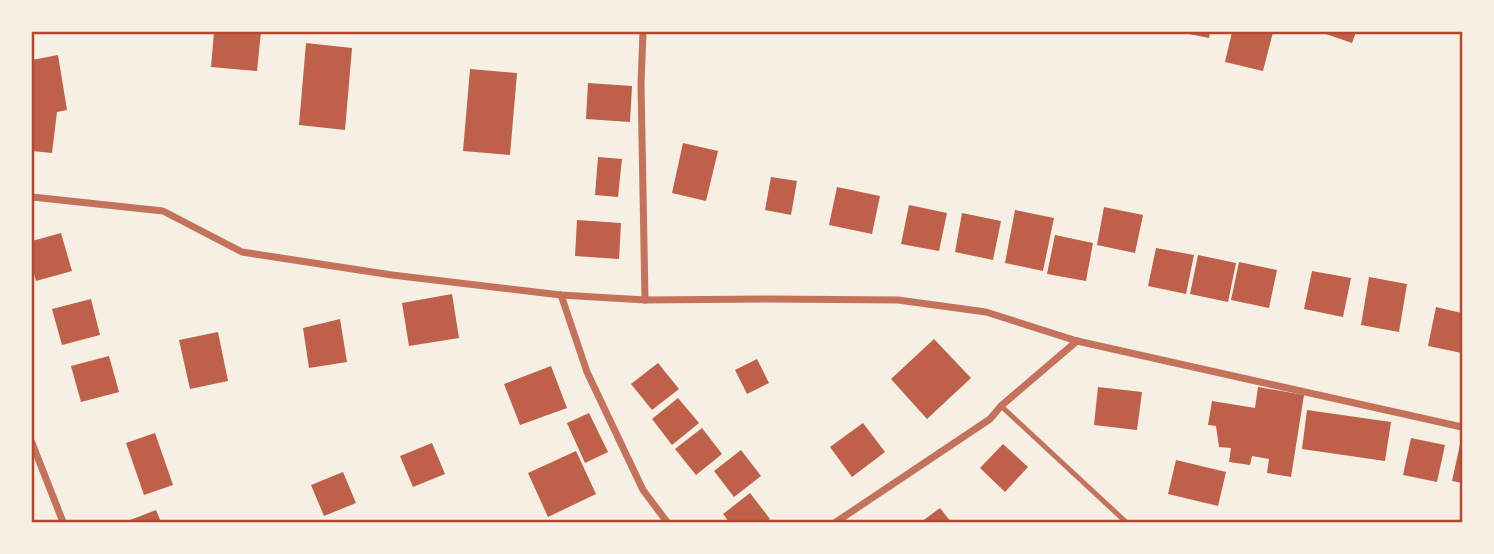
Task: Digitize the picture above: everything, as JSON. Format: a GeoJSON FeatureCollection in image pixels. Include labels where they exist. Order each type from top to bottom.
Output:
{"type":"FeatureCollection","features":[{"type":"Feature","properties":{"kind":"street"},"geometry":{"type":"LineString","coordinates":[[643,32],[641,85],[646,300]]}},
{"type":"Feature","properties":{"kind":"street"},"geometry":{"type":"LineString","coordinates":[[32,197],[163,211],[242,252],[392,275],[561,295],[646,300],[898,300],[986,312],[1077,341],[1462,427]]}},
{"type":"Feature","properties":{"kind":"street"},"geometry":{"type":"LineString","coordinates":[[561,295],[586,373],[643,490],[667,523]]}},
{"type":"Feature","properties":{"kind":"street"},"geometry":{"type":"LineString","coordinates":[[836,523],[990,419],[1001,406],[1077,341]]}},
{"type":"Feature","properties":{"kind":"street"},"geometry":{"type":"LineString","coordinates":[[32,443],[63,523]]}},
{"type":"Feature","properties":{"kind":"lane"},"geometry":{"type":"LineString","coordinates":[[1001,406],[1126,523]]}},
{"type":"Feature","properties":{"kind":"building"},"geometry":{"type":"Polygon","coordinates":[[[214,32],[261,32],[257,71],[211,67],[214,32]]]}},
{"type":"Feature","properties":{"kind":"building"},"geometry":{"type":"Polygon","coordinates":[[[1184,32],[1210,32],[1209,38],[1184,32]]]}},
{"type":"Feature","properties":{"kind":"building"},"geometry":{"type":"Polygon","coordinates":[[[1232,32],[1273,32],[1263,71],[1225,62],[1232,32]]]}},
{"type":"Feature","properties":{"kind":"building"},"geometry":{"type":"Polygon","coordinates":[[[1320,32],[1356,32],[1352,43],[1320,32]]]}},
{"type":"Feature","properties":{"kind":"building"},"geometry":{"type":"Polygon","coordinates":[[[306,43],[352,48],[345,130],[299,125],[306,43]]]}},
{"type":"Feature","properties":{"kind":"building"},"geometry":{"type":"Polygon","coordinates":[[[58,55],[67,110],[57,112],[52,153],[32,151],[32,60],[58,55]]]}},
{"type":"Feature","properties":{"kind":"building"},"geometry":{"type":"Polygon","coordinates":[[[470,69],[517,73],[510,155],[463,151],[470,69]]]}},
{"type":"Feature","properties":{"kind":"building"},"geometry":{"type":"Polygon","coordinates":[[[588,83],[632,86],[630,122],[586,119],[588,83]]]}},
{"type":"Feature","properties":{"kind":"building"},"geometry":{"type":"Polygon","coordinates":[[[683,143],[718,151],[706,201],[672,193],[683,143]]]}},
{"type":"Feature","properties":{"kind":"building"},"geometry":{"type":"Polygon","coordinates":[[[598,157],[622,159],[618,197],[595,195],[598,157]]]}},
{"type":"Feature","properties":{"kind":"building"},"geometry":{"type":"Polygon","coordinates":[[[771,177],[797,181],[791,215],[765,210],[771,177]]]}},
{"type":"Feature","properties":{"kind":"building"},"geometry":{"type":"Polygon","coordinates":[[[837,187],[880,196],[872,234],[829,225],[837,187]]]}},
{"type":"Feature","properties":{"kind":"building"},"geometry":{"type":"Polygon","coordinates":[[[909,205],[947,213],[939,251],[901,244],[909,205]]]}},
{"type":"Feature","properties":{"kind":"building"},"geometry":{"type":"Polygon","coordinates":[[[1104,207],[1143,215],[1135,253],[1097,245],[1104,207]]]}},
{"type":"Feature","properties":{"kind":"building"},"geometry":{"type":"Polygon","coordinates":[[[1015,210],[1054,218],[1043,271],[1005,263],[1015,210]]]}},
{"type":"Feature","properties":{"kind":"building"},"geometry":{"type":"Polygon","coordinates":[[[962,213],[1001,221],[993,260],[955,252],[962,213]]]}},
{"type":"Feature","properties":{"kind":"building"},"geometry":{"type":"Polygon","coordinates":[[[577,220],[621,223],[619,259],[575,256],[577,220]]]}},
{"type":"Feature","properties":{"kind":"building"},"geometry":{"type":"Polygon","coordinates":[[[61,233],[72,271],[36,281],[32,266],[32,241],[61,233]]]}},
{"type":"Feature","properties":{"kind":"building"},"geometry":{"type":"Polygon","coordinates":[[[1055,235],[1093,243],[1086,281],[1047,274],[1055,235]]]}},
{"type":"Feature","properties":{"kind":"building"},"geometry":{"type":"Polygon","coordinates":[[[1156,248],[1194,255],[1186,294],[1148,286],[1156,248]]]}},
{"type":"Feature","properties":{"kind":"building"},"geometry":{"type":"Polygon","coordinates":[[[1198,255],[1236,263],[1228,302],[1190,294],[1198,255]]]}},
{"type":"Feature","properties":{"kind":"building"},"geometry":{"type":"Polygon","coordinates":[[[1239,262],[1277,270],[1269,308],[1231,300],[1239,262]]]}},
{"type":"Feature","properties":{"kind":"building"},"geometry":{"type":"Polygon","coordinates":[[[1312,271],[1351,278],[1343,317],[1304,309],[1312,271]]]}},
{"type":"Feature","properties":{"kind":"building"},"geometry":{"type":"Polygon","coordinates":[[[1369,277],[1407,284],[1399,332],[1361,325],[1369,277]]]}},
{"type":"Feature","properties":{"kind":"building"},"geometry":{"type":"Polygon","coordinates":[[[452,294],[459,338],[409,346],[402,303],[452,294]]]}},
{"type":"Feature","properties":{"kind":"building"},"geometry":{"type":"Polygon","coordinates":[[[91,299],[100,335],[62,345],[52,309],[91,299]]]}},
{"type":"Feature","properties":{"kind":"building"},"geometry":{"type":"Polygon","coordinates":[[[1436,307],[1462,313],[1462,353],[1428,346],[1436,307]]]}},
{"type":"Feature","properties":{"kind":"building"},"geometry":{"type":"Polygon","coordinates":[[[340,319],[347,362],[309,368],[303,328],[340,319]]]}},
{"type":"Feature","properties":{"kind":"building"},"geometry":{"type":"Polygon","coordinates":[[[218,332],[228,381],[190,389],[179,340],[218,332]]]}},
{"type":"Feature","properties":{"kind":"building"},"geometry":{"type":"Polygon","coordinates":[[[934,339],[971,378],[927,419],[891,379],[934,339]]]}},
{"type":"Feature","properties":{"kind":"building"},"geometry":{"type":"Polygon","coordinates":[[[109,356],[119,392],[81,402],[71,366],[109,356]]]}},
{"type":"Feature","properties":{"kind":"building"},"geometry":{"type":"Polygon","coordinates":[[[757,359],[769,383],[747,394],[735,370],[757,359]]]}},
{"type":"Feature","properties":{"kind":"building"},"geometry":{"type":"Polygon","coordinates":[[[658,363],[679,389],[652,410],[631,384],[658,363]]]}},
{"type":"Feature","properties":{"kind":"building"},"geometry":{"type":"Polygon","coordinates":[[[551,366],[567,408],[520,425],[504,384],[551,366]]]}},
{"type":"Feature","properties":{"kind":"building"},"geometry":{"type":"Polygon","coordinates":[[[1098,387],[1142,392],[1137,430],[1094,425],[1098,387]]]}},
{"type":"Feature","properties":{"kind":"building"},"geometry":{"type":"Polygon","coordinates":[[[1258,387],[1304,395],[1291,477],[1267,473],[1269,459],[1252,456],[1250,465],[1229,462],[1231,448],[1219,447],[1216,426],[1208,425],[1212,401],[1255,408],[1258,387]]]}},
{"type":"Feature","properties":{"kind":"building"},"geometry":{"type":"Polygon","coordinates":[[[678,398],[699,423],[672,445],[652,419],[678,398]]]}},
{"type":"Feature","properties":{"kind":"building"},"geometry":{"type":"Polygon","coordinates":[[[1307,410],[1391,422],[1385,461],[1302,449],[1307,410]]]}},
{"type":"Feature","properties":{"kind":"building"},"geometry":{"type":"Polygon","coordinates":[[[589,413],[608,452],[585,463],[567,423],[589,413]]]}},
{"type":"Feature","properties":{"kind":"building"},"geometry":{"type":"Polygon","coordinates":[[[863,423],[885,452],[852,477],[830,447],[863,423]]]}},
{"type":"Feature","properties":{"kind":"building"},"geometry":{"type":"Polygon","coordinates":[[[702,428],[722,454],[696,475],[675,449],[702,428]]]}},
{"type":"Feature","properties":{"kind":"building"},"geometry":{"type":"Polygon","coordinates":[[[155,433],[173,485],[144,495],[126,443],[155,433]]]}},
{"type":"Feature","properties":{"kind":"building"},"geometry":{"type":"Polygon","coordinates":[[[1411,438],[1445,445],[1437,482],[1403,475],[1411,438]]]}},
{"type":"Feature","properties":{"kind":"building"},"geometry":{"type":"Polygon","coordinates":[[[1462,440],[1462,483],[1452,481],[1462,440]]]}},
{"type":"Feature","properties":{"kind":"building"},"geometry":{"type":"Polygon","coordinates":[[[432,443],[445,474],[413,487],[400,456],[432,443]]]}},
{"type":"Feature","properties":{"kind":"building"},"geometry":{"type":"Polygon","coordinates":[[[1003,444],[1028,467],[1005,492],[980,468],[1003,444]]]}},
{"type":"Feature","properties":{"kind":"building"},"geometry":{"type":"Polygon","coordinates":[[[741,450],[761,476],[734,497],[714,471],[741,450]]]}},
{"type":"Feature","properties":{"kind":"building"},"geometry":{"type":"Polygon","coordinates":[[[576,451],[596,494],[548,517],[528,473],[576,451]]]}},
{"type":"Feature","properties":{"kind":"building"},"geometry":{"type":"Polygon","coordinates":[[[1176,460],[1226,472],[1218,506],[1168,494],[1176,460]]]}},
{"type":"Feature","properties":{"kind":"building"},"geometry":{"type":"Polygon","coordinates":[[[343,472],[356,503],[324,516],[311,485],[343,472]]]}},
{"type":"Feature","properties":{"kind":"building"},"geometry":{"type":"Polygon","coordinates":[[[750,493],[770,519],[766,522],[729,522],[723,514],[750,493]]]}},
{"type":"Feature","properties":{"kind":"building"},"geometry":{"type":"Polygon","coordinates":[[[940,508],[951,522],[921,522],[940,508]]]}},
{"type":"Feature","properties":{"kind":"building"},"geometry":{"type":"Polygon","coordinates":[[[156,510],[161,522],[125,522],[156,510]]]}}]}
